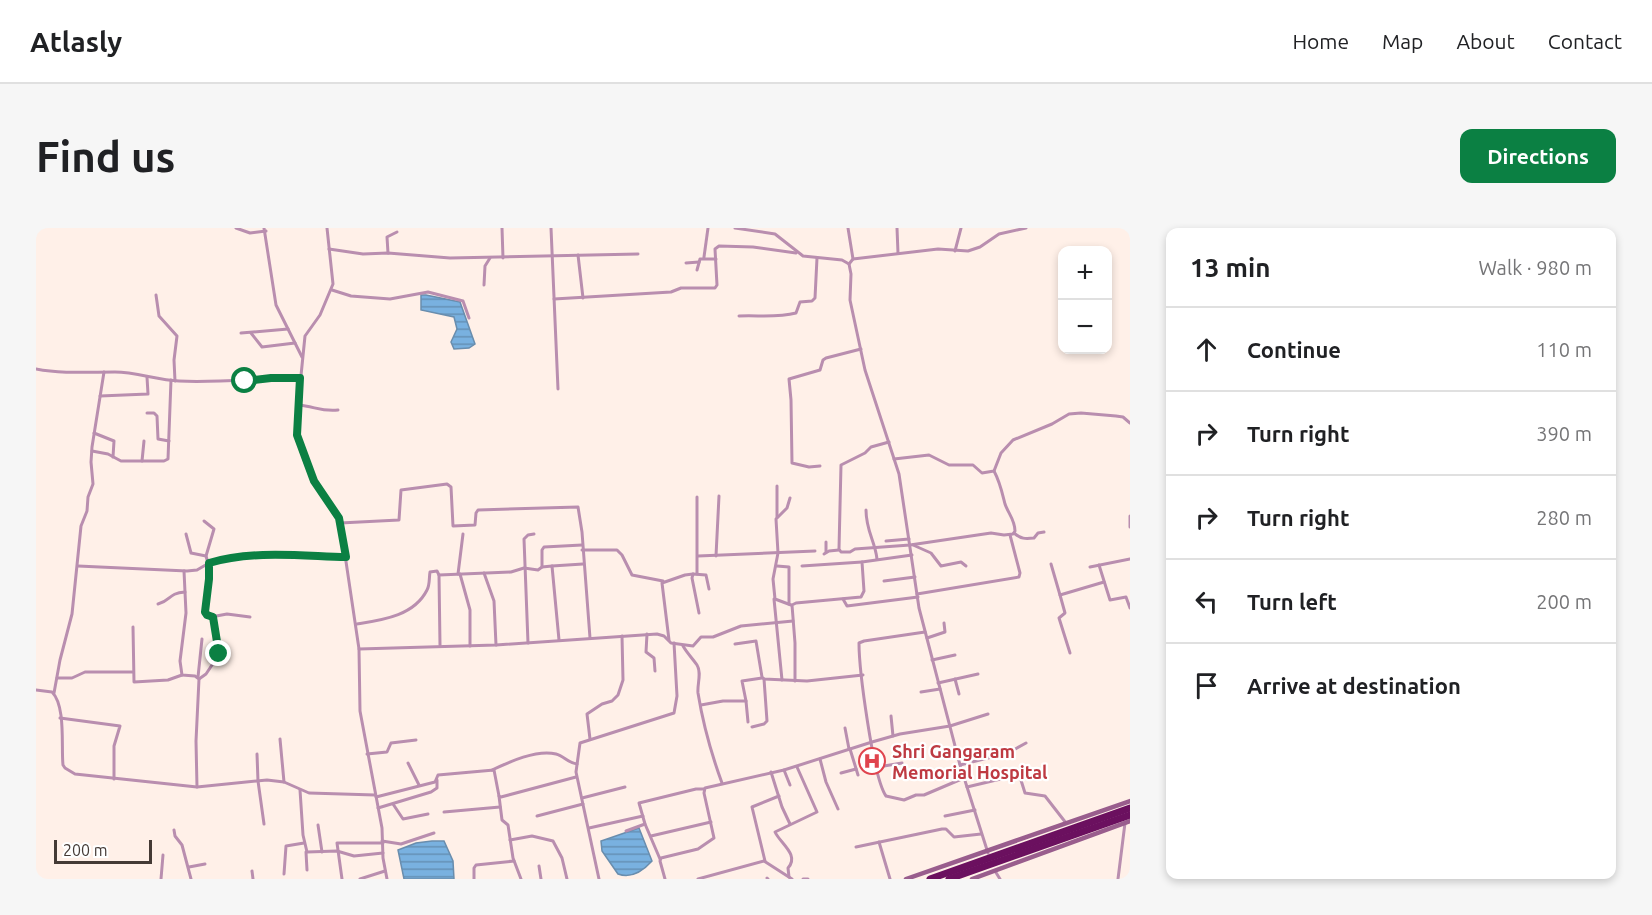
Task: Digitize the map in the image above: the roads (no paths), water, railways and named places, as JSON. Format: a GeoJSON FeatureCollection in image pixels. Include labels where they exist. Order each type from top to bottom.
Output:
{"type":"FeatureCollection","features":[{"type":"Feature","properties":{"kind":"highway"},"geometry":{"type":"LineString","coordinates":[[930,879],[1130,808]]}},
{"type":"Feature","properties":{"kind":"highway"},"geometry":{"type":"LineString","coordinates":[[949,879],[1130,815]]}},
{"type":"Feature","properties":{"kind":"street"},"geometry":{"type":"LineString","coordinates":[[236,228],[251,233],[265,230],[277,308],[302,357]]}},
{"type":"Feature","properties":{"kind":"street"},"geometry":{"type":"LineString","coordinates":[[327,228],[333,275],[332,290],[320,315],[305,336],[297,435],[319,490],[340,523],[357,624],[360,711],[378,808],[387,879]]}},
{"type":"Feature","properties":{"kind":"street"},"geometry":{"type":"LineString","coordinates":[[502,228],[502,258]]}},
{"type":"Feature","properties":{"kind":"street"},"geometry":{"type":"LineString","coordinates":[[551,228],[558,389]]}},
{"type":"Feature","properties":{"kind":"street"},"geometry":{"type":"LineString","coordinates":[[697,270],[699,262],[704,257],[708,228]]}},
{"type":"Feature","properties":{"kind":"street"},"geometry":{"type":"LineString","coordinates":[[735,228],[775,234],[784,239],[797,253]]}},
{"type":"Feature","properties":{"kind":"street"},"geometry":{"type":"LineString","coordinates":[[848,228],[853,260]]}},
{"type":"Feature","properties":{"kind":"street"},"geometry":{"type":"LineString","coordinates":[[897,228],[898,254]]}},
{"type":"Feature","properties":{"kind":"street"},"geometry":{"type":"LineString","coordinates":[[955,251],[962,228]]}},
{"type":"Feature","properties":{"kind":"street"},"geometry":{"type":"LineString","coordinates":[[849,264],[853,260],[938,249],[972,251],[999,234],[1026,228]]}},
{"type":"Feature","properties":{"kind":"street"},"geometry":{"type":"LineString","coordinates":[[388,253],[387,238],[397,232]]}},
{"type":"Feature","properties":{"kind":"street"},"geometry":{"type":"LineString","coordinates":[[554,299],[672,291],[681,288],[715,288],[717,285],[715,249],[719,246],[753,247],[797,253],[817,258],[842,260],[849,264],[850,300],[855,328],[865,370],[899,474],[909,539],[912,545],[917,595],[925,632],[960,765],[987,852]]}},
{"type":"Feature","properties":{"kind":"street"},"geometry":{"type":"LineString","coordinates":[[329,249],[363,254],[388,253],[450,258],[638,254]]}},
{"type":"Feature","properties":{"kind":"street"},"geometry":{"type":"LineString","coordinates":[[578,255],[583,298]]}},
{"type":"Feature","properties":{"kind":"street"},"geometry":{"type":"LineString","coordinates":[[704,257],[716,259]]}},
{"type":"Feature","properties":{"kind":"street"},"geometry":{"type":"LineString","coordinates":[[484,285],[485,266],[490,258]]}},
{"type":"Feature","properties":{"kind":"street"},"geometry":{"type":"LineString","coordinates":[[739,316],[774,317],[796,313],[800,302],[815,298],[817,258]]}},
{"type":"Feature","properties":{"kind":"street"},"geometry":{"type":"LineString","coordinates":[[686,263],[699,262]]}},
{"type":"Feature","properties":{"kind":"street"},"geometry":{"type":"LineString","coordinates":[[332,290],[351,296],[390,299],[432,293],[463,301],[469,318]]}},
{"type":"Feature","properties":{"kind":"street"},"geometry":{"type":"LineString","coordinates":[[92,451],[108,454],[121,461],[164,461],[168,459],[177,336],[159,315],[156,295]]}},
{"type":"Feature","properties":{"kind":"street"},"geometry":{"type":"LineString","coordinates":[[241,333],[288,329]]}},
{"type":"Feature","properties":{"kind":"street"},"geometry":{"type":"LineString","coordinates":[[252,333],[262,347],[295,343]]}},
{"type":"Feature","properties":{"kind":"street"},"geometry":{"type":"LineString","coordinates":[[820,466],[809,467],[792,463],[789,379],[822,369],[823,360],[826,358],[861,349]]}},
{"type":"Feature","properties":{"kind":"street"},"geometry":{"type":"LineString","coordinates":[[36,369],[52,372],[117,372],[173,381],[300,378]]}},
{"type":"Feature","properties":{"kind":"street"},"geometry":{"type":"LineString","coordinates":[[104,372],[92,451],[93,484],[81,526],[72,614],[54,693],[60,718],[65,768],[75,774],[197,787],[258,781],[284,782],[313,794],[375,796],[434,783],[437,780]]}},
{"type":"Feature","properties":{"kind":"street"},"geometry":{"type":"LineString","coordinates":[[100,396],[148,394],[147,376]]}},
{"type":"Feature","properties":{"kind":"street"},"geometry":{"type":"LineString","coordinates":[[298,405],[311,406],[324,412],[338,410]]}},
{"type":"Feature","properties":{"kind":"street"},"geometry":{"type":"LineString","coordinates":[[147,413],[157,416],[158,439],[169,441]]}},
{"type":"Feature","properties":{"kind":"street"},"geometry":{"type":"LineString","coordinates":[[1044,532],[1038,533],[1034,538],[1022,539],[1014,533],[1013,520],[994,471],[1001,453],[1013,440],[1052,424],[1069,414],[1123,417],[1130,423]]}},
{"type":"Feature","properties":{"kind":"street"},"geometry":{"type":"LineString","coordinates":[[94,433],[114,441],[113,457]]}},
{"type":"Feature","properties":{"kind":"street"},"geometry":{"type":"LineString","coordinates":[[142,461],[144,441]]}},
{"type":"Feature","properties":{"kind":"street"},"geometry":{"type":"LineString","coordinates":[[839,550],[841,465],[865,453],[871,447],[889,442]]}},
{"type":"Feature","properties":{"kind":"street"},"geometry":{"type":"LineString","coordinates":[[894,459],[932,455],[948,465],[974,465],[984,474],[994,471]]}},
{"type":"Feature","properties":{"kind":"street"},"geometry":{"type":"LineString","coordinates":[[340,523],[399,520],[401,490],[449,484],[453,526],[474,525],[478,510],[578,507],[590,638]]}},
{"type":"Feature","properties":{"kind":"street"},"geometry":{"type":"LineString","coordinates":[[777,486],[778,553],[773,579],[782,680]]}},
{"type":"Feature","properties":{"kind":"street"},"geometry":{"type":"LineString","coordinates":[[717,556],[719,496]]}},
{"type":"Feature","properties":{"kind":"street"},"geometry":{"type":"LineString","coordinates":[[698,497],[698,556],[695,574],[692,578],[699,613]]}},
{"type":"Feature","properties":{"kind":"street"},"geometry":{"type":"LineString","coordinates":[[777,517],[787,508],[790,498]]}},
{"type":"Feature","properties":{"kind":"street"},"geometry":{"type":"LineString","coordinates":[[866,510],[866,524],[870,539],[876,548],[877,559]]}},
{"type":"Feature","properties":{"kind":"street"},"geometry":{"type":"LineString","coordinates":[[1130,516],[1130,527]]}},
{"type":"Feature","properties":{"kind":"street"},"geometry":{"type":"LineString","coordinates":[[204,521],[214,529],[206,556],[209,563],[209,579],[205,612],[213,617],[227,614],[250,617]]}},
{"type":"Feature","properties":{"kind":"street"},"geometry":{"type":"LineString","coordinates":[[826,542],[825,553],[912,545],[991,533],[1010,535],[1014,533]]}},
{"type":"Feature","properties":{"kind":"street"},"geometry":{"type":"LineString","coordinates":[[186,534],[191,553],[206,556]]}},
{"type":"Feature","properties":{"kind":"street"},"geometry":{"type":"LineString","coordinates":[[463,534],[459,574],[470,610],[470,646]]}},
{"type":"Feature","properties":{"kind":"street"},"geometry":{"type":"LineString","coordinates":[[528,642],[524,539],[534,534]]}},
{"type":"Feature","properties":{"kind":"street"},"geometry":{"type":"LineString","coordinates":[[843,599],[847,606],[1019,577],[1020,573],[1010,535]]}},
{"type":"Feature","properties":{"kind":"street"},"geometry":{"type":"LineString","coordinates":[[881,537],[886,541],[909,539]]}},
{"type":"Feature","properties":{"kind":"street"},"geometry":{"type":"LineString","coordinates":[[885,547],[886,541]]}},
{"type":"Feature","properties":{"kind":"street"},"geometry":{"type":"LineString","coordinates":[[912,545],[931,553],[941,566],[961,562],[966,566]]}},
{"type":"Feature","properties":{"kind":"street"},"geometry":{"type":"LineString","coordinates":[[542,567],[544,547],[617,550],[632,575],[663,581],[687,574],[706,575],[709,590]]}},
{"type":"Feature","properties":{"kind":"street"},"geometry":{"type":"LineString","coordinates":[[698,556],[815,551]]}},
{"type":"Feature","properties":{"kind":"street"},"geometry":{"type":"LineString","coordinates":[[802,566],[862,562],[912,555]]}},
{"type":"Feature","properties":{"kind":"street"},"geometry":{"type":"LineString","coordinates":[[78,566],[194,571],[209,563],[233,557],[346,557]]}},
{"type":"Feature","properties":{"kind":"street"},"geometry":{"type":"LineString","coordinates":[[1090,567],[1130,559]]}},
{"type":"Feature","properties":{"kind":"street"},"geometry":{"type":"LineString","coordinates":[[774,597],[790,604],[858,598],[863,595],[862,562]]}},
{"type":"Feature","properties":{"kind":"street"},"geometry":{"type":"LineString","coordinates":[[439,575],[512,572],[524,568],[538,570],[542,567],[583,564]]}},
{"type":"Feature","properties":{"kind":"street"},"geometry":{"type":"LineString","coordinates":[[1051,564],[1065,613],[1059,618],[1070,653]]}},
{"type":"Feature","properties":{"kind":"street"},"geometry":{"type":"LineString","coordinates":[[1099,565],[1110,600],[1126,597],[1130,608]]}},
{"type":"Feature","properties":{"kind":"street"},"geometry":{"type":"LineString","coordinates":[[552,566],[559,640]]}},
{"type":"Feature","properties":{"kind":"street"},"geometry":{"type":"LineString","coordinates":[[776,566],[789,567],[790,604],[795,643],[795,681]]}},
{"type":"Feature","properties":{"kind":"street"},"geometry":{"type":"LineString","coordinates":[[182,675],[180,662],[186,613],[184,571]]}},
{"type":"Feature","properties":{"kind":"street"},"geometry":{"type":"LineString","coordinates":[[357,624],[388,618],[410,610],[428,589],[429,572],[436,571],[439,575],[440,646]]}},
{"type":"Feature","properties":{"kind":"street"},"geometry":{"type":"LineString","coordinates":[[484,573],[494,601],[496,645]]}},
{"type":"Feature","properties":{"kind":"street"},"geometry":{"type":"LineString","coordinates":[[884,581],[915,578]]}},
{"type":"Feature","properties":{"kind":"street"},"geometry":{"type":"LineString","coordinates":[[663,581],[669,640]]}},
{"type":"Feature","properties":{"kind":"street"},"geometry":{"type":"LineString","coordinates":[[1060,595],[1104,582]]}},
{"type":"Feature","properties":{"kind":"street"},"geometry":{"type":"LineString","coordinates":[[158,604],[164,602],[173,593],[185,592]]}},
{"type":"Feature","properties":{"kind":"street"},"geometry":{"type":"LineString","coordinates":[[133,627],[133,681],[136,683],[172,679],[182,675],[198,678],[206,674],[218,656],[213,617]]}},
{"type":"Feature","properties":{"kind":"street"},"geometry":{"type":"LineString","coordinates":[[359,649],[496,645],[647,634],[661,634],[674,643],[693,646],[701,637],[713,637],[741,626],[792,621]]}},
{"type":"Feature","properties":{"kind":"street"},"geometry":{"type":"LineString","coordinates":[[927,638],[945,632],[944,623]]}},
{"type":"Feature","properties":{"kind":"street"},"geometry":{"type":"LineString","coordinates":[[925,632],[861,641],[859,645],[872,742],[884,794],[899,800],[924,795],[964,777]]}},
{"type":"Feature","properties":{"kind":"street"},"geometry":{"type":"LineString","coordinates":[[647,634],[646,652],[653,657],[655,671]]}},
{"type":"Feature","properties":{"kind":"street"},"geometry":{"type":"LineString","coordinates":[[590,739],[587,714],[614,699],[622,682],[622,636]]}},
{"type":"Feature","properties":{"kind":"street"},"geometry":{"type":"LineString","coordinates":[[197,787],[198,678],[202,639]]}},
{"type":"Feature","properties":{"kind":"street"},"geometry":{"type":"LineString","coordinates":[[735,644],[756,641],[767,721],[752,727]]}},
{"type":"Feature","properties":{"kind":"street"},"geometry":{"type":"LineString","coordinates":[[599,879],[577,777],[580,742],[674,713],[677,689],[674,643]]}},
{"type":"Feature","properties":{"kind":"street"},"geometry":{"type":"LineString","coordinates":[[682,645],[697,666],[701,705],[712,755],[722,783]]}},
{"type":"Feature","properties":{"kind":"street"},"geometry":{"type":"LineString","coordinates":[[932,660],[955,655]]}},
{"type":"Feature","properties":{"kind":"street"},"geometry":{"type":"LineString","coordinates":[[57,678],[72,678],[85,672],[133,672]]}},
{"type":"Feature","properties":{"kind":"street"},"geometry":{"type":"LineString","coordinates":[[938,683],[978,674]]}},
{"type":"Feature","properties":{"kind":"street"},"geometry":{"type":"LineString","coordinates":[[748,722],[742,681],[763,679],[818,681],[863,675]]}},
{"type":"Feature","properties":{"kind":"street"},"geometry":{"type":"LineString","coordinates":[[955,680],[959,694]]}},
{"type":"Feature","properties":{"kind":"street"},"geometry":{"type":"LineString","coordinates":[[921,692],[940,689]]}},
{"type":"Feature","properties":{"kind":"street"},"geometry":{"type":"LineString","coordinates":[[36,690],[54,693]]}},
{"type":"Feature","properties":{"kind":"street"},"geometry":{"type":"LineString","coordinates":[[701,705],[723,701],[746,701]]}},
{"type":"Feature","properties":{"kind":"street"},"geometry":{"type":"LineString","coordinates":[[665,879],[660,859],[642,816],[640,802],[784,770],[893,736],[950,726],[988,714]]}},
{"type":"Feature","properties":{"kind":"street"},"geometry":{"type":"LineString","coordinates":[[891,716],[893,736]]}},
{"type":"Feature","properties":{"kind":"street"},"geometry":{"type":"LineString","coordinates":[[60,718],[120,726],[114,746],[114,779]]}},
{"type":"Feature","properties":{"kind":"street"},"geometry":{"type":"LineString","coordinates":[[845,728],[858,775]]}},
{"type":"Feature","properties":{"kind":"street"},"geometry":{"type":"LineString","coordinates":[[280,740],[284,782]]}},
{"type":"Feature","properties":{"kind":"street"},"geometry":{"type":"LineString","coordinates":[[367,753],[387,752],[391,743],[416,740]]}},
{"type":"Feature","properties":{"kind":"street"},"geometry":{"type":"LineString","coordinates":[[960,765],[1010,752],[1026,743]]}},
{"type":"Feature","properties":{"kind":"street"},"geometry":{"type":"LineString","coordinates":[[257,754],[264,824]]}},
{"type":"Feature","properties":{"kind":"street"},"geometry":{"type":"LineString","coordinates":[[378,808],[431,792],[437,788],[438,775],[492,770],[522,756],[555,754],[577,764]]}},
{"type":"Feature","properties":{"kind":"street"},"geometry":{"type":"LineString","coordinates":[[820,759],[826,782],[838,808]]}},
{"type":"Feature","properties":{"kind":"street"},"geometry":{"type":"LineString","coordinates":[[408,763],[419,785]]}},
{"type":"Feature","properties":{"kind":"street"},"geometry":{"type":"LineString","coordinates":[[877,767],[903,763]]}},
{"type":"Feature","properties":{"kind":"street"},"geometry":{"type":"LineString","coordinates":[[779,796],[752,807],[765,861],[790,878],[788,868],[792,860],[788,847],[775,832],[817,812],[796,766]]}},
{"type":"Feature","properties":{"kind":"street"},"geometry":{"type":"LineString","coordinates":[[841,774],[856,769]]}},
{"type":"Feature","properties":{"kind":"street"},"geometry":{"type":"LineString","coordinates":[[492,770],[495,773],[502,820],[508,825],[514,861],[521,879]]}},
{"type":"Feature","properties":{"kind":"street"},"geometry":{"type":"LineString","coordinates":[[784,770],[790,784]]}},
{"type":"Feature","properties":{"kind":"street"},"geometry":{"type":"LineString","coordinates":[[771,772],[791,824]]}},
{"type":"Feature","properties":{"kind":"street"},"geometry":{"type":"LineString","coordinates":[[499,796],[577,777]]}},
{"type":"Feature","properties":{"kind":"street"},"geometry":{"type":"LineString","coordinates":[[967,787],[1009,777],[1020,777],[1025,793],[1045,795],[1066,823]]}},
{"type":"Feature","properties":{"kind":"street"},"geometry":{"type":"LineString","coordinates":[[582,798],[625,787]]}},
{"type":"Feature","properties":{"kind":"street"},"geometry":{"type":"LineString","coordinates":[[300,789],[307,870]]}},
{"type":"Feature","properties":{"kind":"street"},"geometry":{"type":"LineString","coordinates":[[660,859],[698,849],[713,840],[715,836],[704,789]]}},
{"type":"Feature","properties":{"kind":"street"},"geometry":{"type":"LineString","coordinates":[[906,879],[1130,801]]}},
{"type":"Feature","properties":{"kind":"street"},"geometry":{"type":"LineString","coordinates":[[393,804],[401,818],[428,814]]}},
{"type":"Feature","properties":{"kind":"street"},"geometry":{"type":"LineString","coordinates":[[537,816],[583,804]]}},
{"type":"Feature","properties":{"kind":"street"},"geometry":{"type":"LineString","coordinates":[[444,812],[500,807]]}},
{"type":"Feature","properties":{"kind":"street"},"geometry":{"type":"LineString","coordinates":[[945,816],[975,810]]}},
{"type":"Feature","properties":{"kind":"street"},"geometry":{"type":"LineString","coordinates":[[588,829],[642,816]]}},
{"type":"Feature","properties":{"kind":"street"},"geometry":{"type":"LineString","coordinates":[[650,836],[711,822]]}},
{"type":"Feature","properties":{"kind":"street"},"geometry":{"type":"LineString","coordinates":[[972,879],[1127,822]]}},
{"type":"Feature","properties":{"kind":"street"},"geometry":{"type":"LineString","coordinates":[[1118,879],[1121,843],[1127,822]]}},
{"type":"Feature","properties":{"kind":"street"},"geometry":{"type":"LineString","coordinates":[[626,831],[645,824]]}},
{"type":"Feature","properties":{"kind":"street"},"geometry":{"type":"LineString","coordinates":[[318,825],[322,852]]}},
{"type":"Feature","properties":{"kind":"street"},"geometry":{"type":"LineString","coordinates":[[856,848],[942,829],[946,829],[954,837],[981,834]]}},
{"type":"Feature","properties":{"kind":"street"},"geometry":{"type":"LineString","coordinates":[[174,830],[175,836],[182,845],[191,879]]}},
{"type":"Feature","properties":{"kind":"street"},"geometry":{"type":"LineString","coordinates":[[342,879],[336,844],[341,842],[401,843],[434,833]]}},
{"type":"Feature","properties":{"kind":"street"},"geometry":{"type":"LineString","coordinates":[[510,840],[532,836],[553,841],[562,858],[567,879]]}},
{"type":"Feature","properties":{"kind":"street"},"geometry":{"type":"LineString","coordinates":[[879,842],[890,879]]}},
{"type":"Feature","properties":{"kind":"street"},"geometry":{"type":"LineString","coordinates":[[284,874],[286,846],[304,843]]}},
{"type":"Feature","properties":{"kind":"street"},"geometry":{"type":"LineString","coordinates":[[306,850],[310,853],[338,851],[354,856],[383,853]]}},
{"type":"Feature","properties":{"kind":"street"},"geometry":{"type":"LineString","coordinates":[[161,879],[164,855]]}},
{"type":"Feature","properties":{"kind":"street"},"geometry":{"type":"LineString","coordinates":[[474,879],[476,865],[514,861]]}},
{"type":"Feature","properties":{"kind":"street"},"geometry":{"type":"LineString","coordinates":[[698,879],[765,861]]}},
{"type":"Feature","properties":{"kind":"street"},"geometry":{"type":"LineString","coordinates":[[189,867],[205,864]]}},
{"type":"Feature","properties":{"kind":"street"},"geometry":{"type":"LineString","coordinates":[[539,866],[541,879]]}},
{"type":"Feature","properties":{"kind":"street"},"geometry":{"type":"LineString","coordinates":[[994,869],[1000,879]]}},
{"type":"Feature","properties":{"kind":"street"},"geometry":{"type":"LineString","coordinates":[[726,871],[727,879]]}},
{"type":"Feature","properties":{"kind":"street"},"geometry":{"type":"LineString","coordinates":[[252,872],[253,879]]}},
{"type":"Feature","properties":{"kind":"street"},"geometry":{"type":"LineString","coordinates":[[360,879],[385,872]]}},
{"type":"Feature","properties":{"kind":"water"},"geometry":{"type":"Polygon","coordinates":[[[421,295],[460,302],[475,344],[469,348],[454,349],[451,342],[457,329],[454,317],[421,310],[421,295]]]}},
{"type":"Feature","properties":{"kind":"water"},"geometry":{"type":"Polygon","coordinates":[[[639,828],[652,861],[637,873],[618,874],[602,851],[601,841],[639,828]]]}},
{"type":"Feature","properties":{"kind":"water"},"geometry":{"type":"Polygon","coordinates":[[[444,841],[453,861],[454,879],[404,879],[398,850],[416,843],[444,841]]]}},
{"type":"Feature","properties":{"kind":"place","name":"Shri Gangaram Memorial Hospital"},"geometry":{"type":"Point","coordinates":[872,761]}}]}
